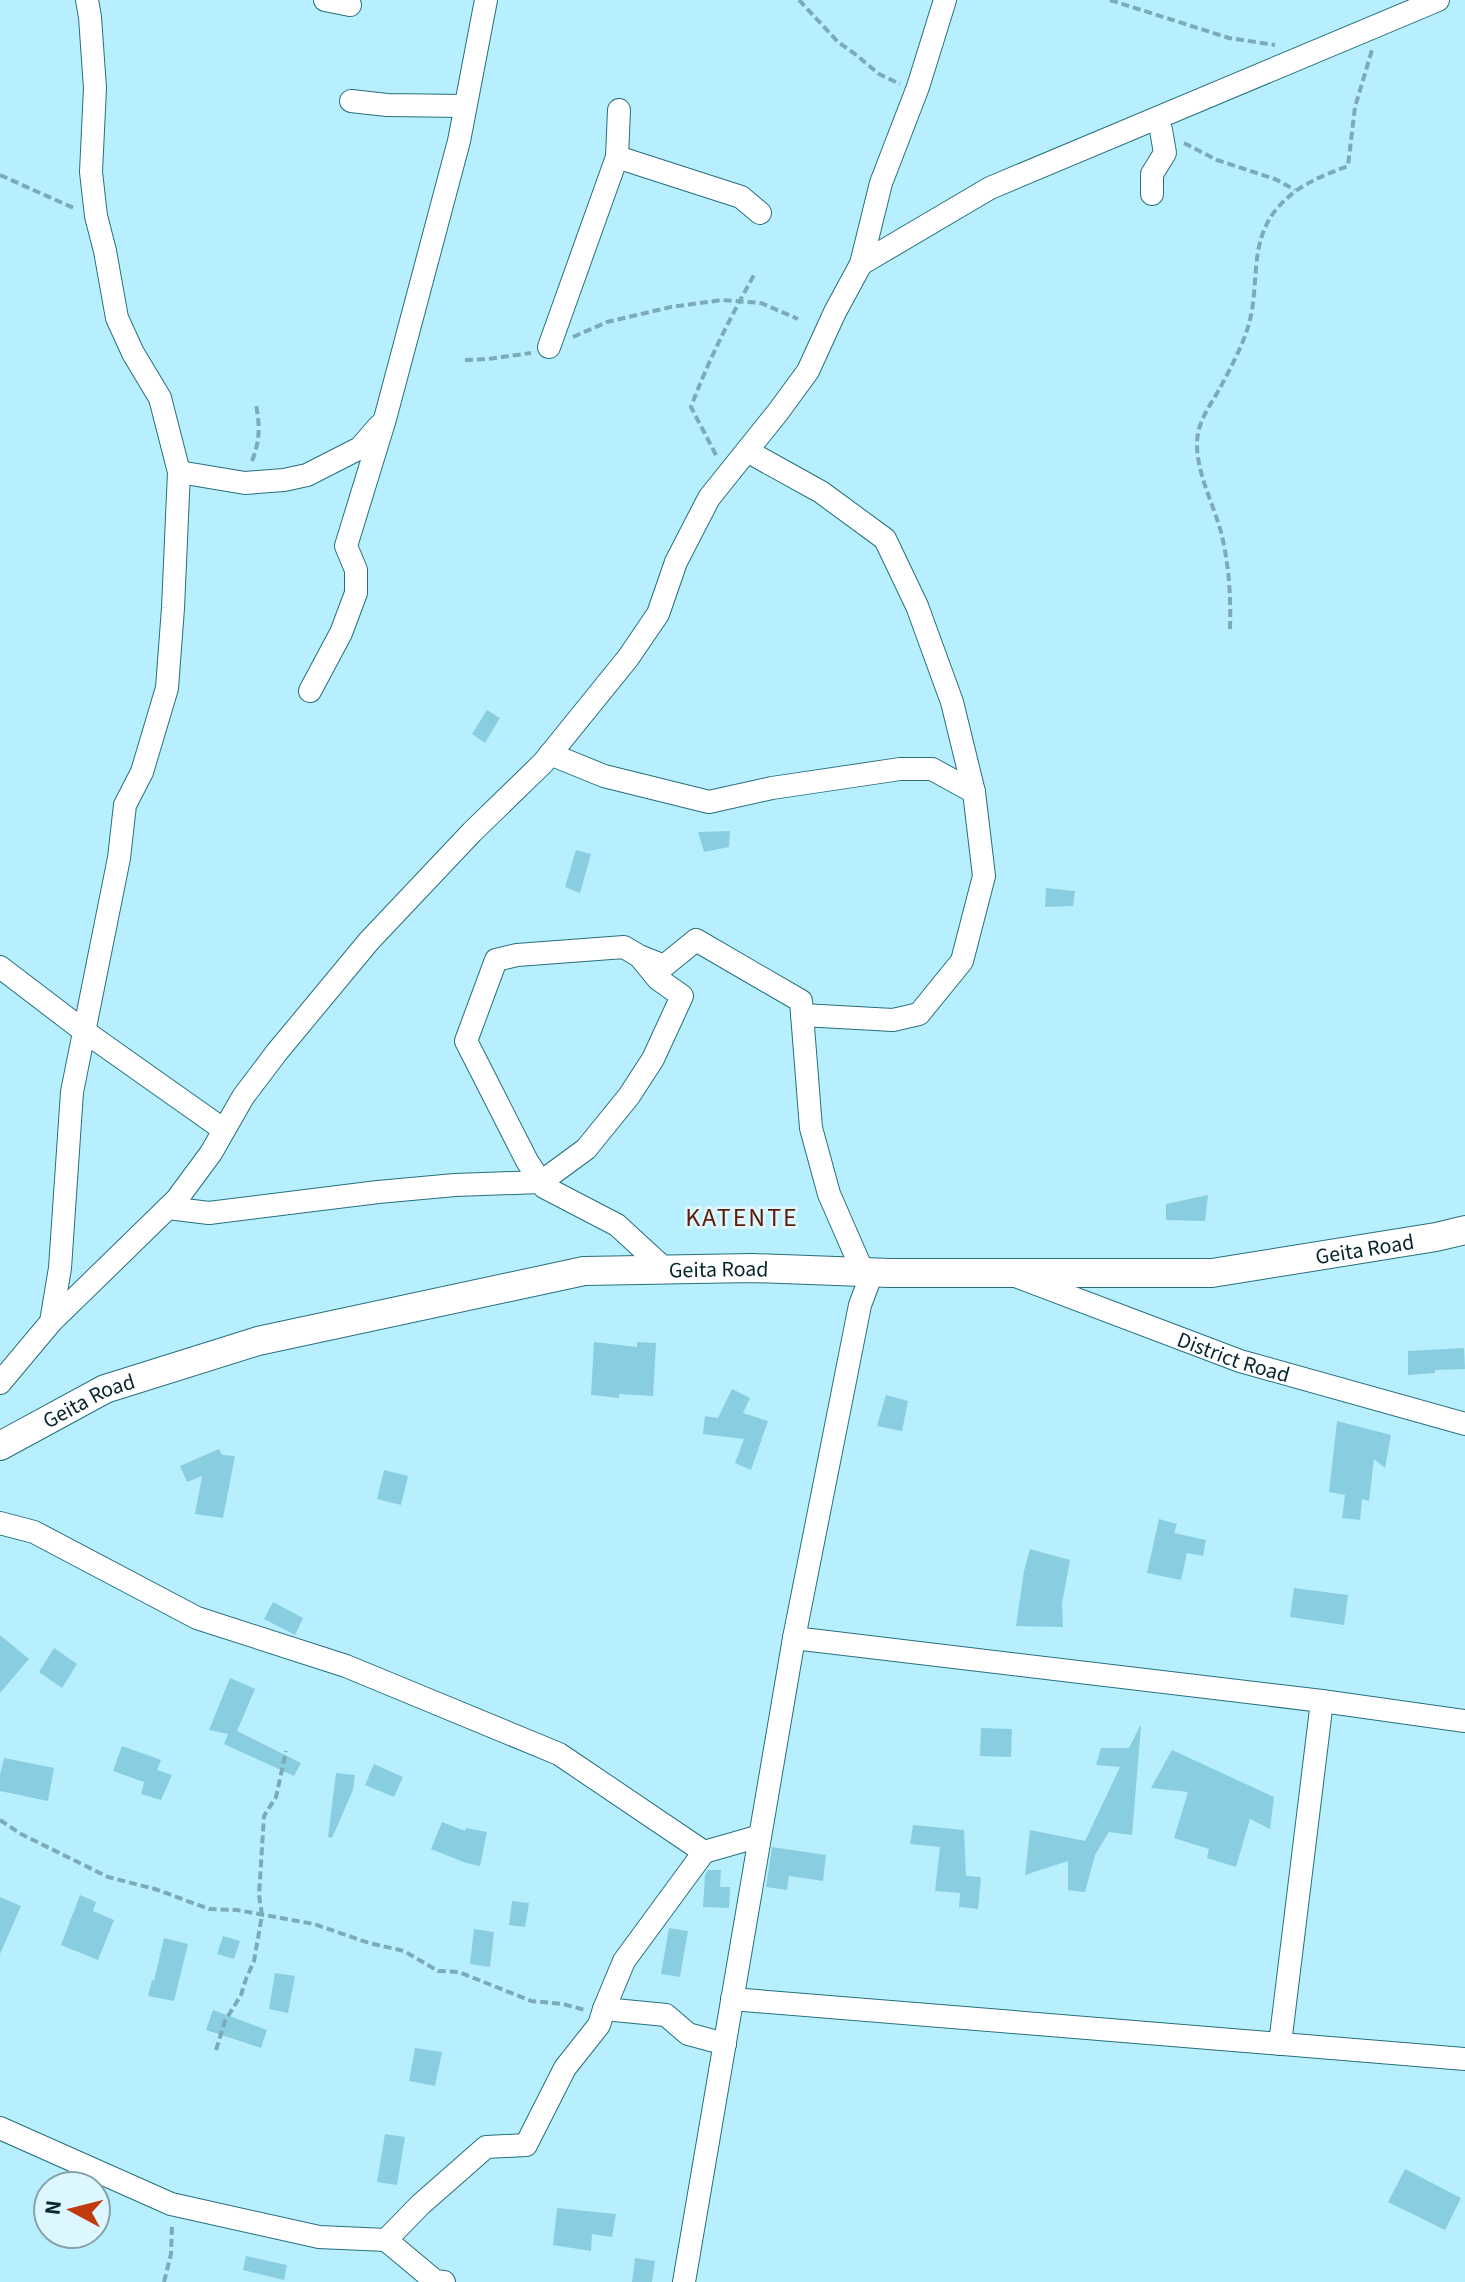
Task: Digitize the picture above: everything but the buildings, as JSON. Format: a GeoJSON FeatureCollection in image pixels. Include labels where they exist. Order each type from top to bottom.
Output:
{"type":"FeatureCollection","features":[{"type":"Feature","properties":{"kind":"main road","name":"Geita Road"},"geometry":{"type":"LineString","coordinates":[[0,1446],[105,1389],[258,1341],[584,1271],[752,1268],[867,1273],[1212,1273],[1465,1230]]}},
{"type":"Feature","properties":{"kind":"street"},"geometry":{"type":"LineString","coordinates":[[51,1322],[60,1268],[72,1092],[119,858],[125,805],[142,772],[167,688],[179,472],[160,398],[133,353],[117,318],[96,216],[91,172],[95,88],[87,0]]}},
{"type":"Feature","properties":{"kind":"street"},"geometry":{"type":"LineString","coordinates":[[325,0],[350,5]]}},
{"type":"Feature","properties":{"kind":"street"},"geometry":{"type":"LineString","coordinates":[[310,691],[341,633],[356,593],[356,570],[346,546],[385,419],[459,141],[486,0]]}},
{"type":"Feature","properties":{"kind":"street"},"geometry":{"type":"LineString","coordinates":[[0,1383],[51,1322],[168,1208],[211,1153],[243,1097],[369,941],[550,754],[628,658],[658,614],[676,562],[709,498],[808,371],[861,264],[881,183],[918,87],[945,0]]}},
{"type":"Feature","properties":{"kind":"street"},"geometry":{"type":"LineString","coordinates":[[861,264],[990,188],[1438,0]]}},
{"type":"Feature","properties":{"kind":"street"},"geometry":{"type":"LineString","coordinates":[[351,101],[387,105],[464,106]]}},
{"type":"Feature","properties":{"kind":"street"},"geometry":{"type":"LineString","coordinates":[[549,347],[617,157],[619,110]]}},
{"type":"Feature","properties":{"kind":"street"},"geometry":{"type":"LineString","coordinates":[[1152,194],[1152,174],[1165,153],[1161,130]]}},
{"type":"Feature","properties":{"kind":"street"},"geometry":{"type":"LineString","coordinates":[[617,157],[741,197],[760,213]]}},
{"type":"Feature","properties":{"kind":"street"},"geometry":{"type":"LineString","coordinates":[[179,472],[245,483],[307,475],[360,448],[385,419]]}},
{"type":"Feature","properties":{"kind":"street"},"geometry":{"type":"LineString","coordinates":[[747,451],[821,492],[885,539],[917,606],[952,702],[974,792],[984,876],[962,961],[919,1014],[893,1020],[802,1015]]}},
{"type":"Feature","properties":{"kind":"street"},"geometry":{"type":"LineString","coordinates":[[550,754],[604,776],[709,802],[772,788],[900,769],[932,769],[974,792]]}},
{"type":"Feature","properties":{"kind":"street"},"geometry":{"type":"LineString","coordinates":[[666,1270],[617,1225],[544,1187],[527,1161],[466,1041],[496,960],[517,955],[624,947],[664,966],[696,940],[801,1001],[811,1128],[829,1194],[867,1273],[794,1638],[684,2282]]}},
{"type":"Feature","properties":{"kind":"street"},"geometry":{"type":"LineString","coordinates":[[168,1208],[209,1213],[378,1192],[541,1182],[586,1149],[629,1096],[653,1059],[682,996],[658,979],[639,956]]}},
{"type":"Feature","properties":{"kind":"street"},"geometry":{"type":"LineString","coordinates":[[0,967],[224,1130]]}},
{"type":"Feature","properties":{"kind":"street","name":"District Road"},"geometry":{"type":"LineString","coordinates":[[1007,1273],[1240,1361],[1465,1424]]}},
{"type":"Feature","properties":{"kind":"street"},"geometry":{"type":"LineString","coordinates":[[0,1523],[34,1532],[197,1618],[346,1666],[559,1754],[704,1852]]}},
{"type":"Feature","properties":{"kind":"street"},"geometry":{"type":"LineString","coordinates":[[794,1638],[1465,1721]]}},
{"type":"Feature","properties":{"kind":"street"},"geometry":{"type":"LineString","coordinates":[[1280,2044],[1322,1701]]}},
{"type":"Feature","properties":{"kind":"street"},"geometry":{"type":"LineString","coordinates":[[386,2240],[420,2205],[486,2147],[526,2145],[565,2068],[599,2025],[624,1961],[704,1852],[760,1836]]}},
{"type":"Feature","properties":{"kind":"street"},"geometry":{"type":"LineString","coordinates":[[732,1999],[1465,2059]]}},
{"type":"Feature","properties":{"kind":"street"},"geometry":{"type":"LineString","coordinates":[[604,2009],[666,2015],[688,2034],[725,2044]]}},
{"type":"Feature","properties":{"kind":"street"},"geometry":{"type":"LineString","coordinates":[[0,2128],[171,2204],[319,2237],[386,2240],[435,2281],[444,2282]]}},
{"type":"Feature","properties":{"kind":"path"},"geometry":{"type":"LineString","coordinates":[[799,0],[838,42],[879,74],[899,84],[918,87]]}},
{"type":"Feature","properties":{"kind":"path"},"geometry":{"type":"LineString","coordinates":[[1110,0],[1229,38],[1277,45]]}},
{"type":"Feature","properties":{"kind":"path"},"geometry":{"type":"LineString","coordinates":[[1230,629],[1231,599],[1221,534],[1197,444],[1200,422],[1248,328],[1255,292],[1255,257],[1272,215],[1295,190],[1348,166],[1355,107],[1377,26]]}},
{"type":"Feature","properties":{"kind":"path"},"geometry":{"type":"LineString","coordinates":[[1161,130],[1217,160],[1275,179],[1295,190]]}},
{"type":"Feature","properties":{"kind":"path"},"geometry":{"type":"LineString","coordinates":[[0,175],[75,208],[99,228]]}},
{"type":"Feature","properties":{"kind":"path"},"geometry":{"type":"LineString","coordinates":[[726,477],[691,407],[704,373],[754,275]]}},
{"type":"Feature","properties":{"kind":"path"},"geometry":{"type":"LineString","coordinates":[[465,360],[515,356],[549,347],[607,322],[671,307],[722,300],[761,303],[798,319]]}},
{"type":"Feature","properties":{"kind":"path"},"geometry":{"type":"LineString","coordinates":[[245,483],[258,444],[260,428],[256,405]]}},
{"type":"Feature","properties":{"kind":"path"},"geometry":{"type":"LineString","coordinates":[[216,2050],[225,2021],[241,1995],[254,1961],[262,1915],[259,1895],[264,1816],[276,1797],[286,1751]]}},
{"type":"Feature","properties":{"kind":"path"},"geometry":{"type":"LineString","coordinates":[[0,1820],[21,1834],[108,1877],[155,1889],[209,1909],[237,1910],[314,1924],[404,1951],[438,1971],[459,1972],[531,2001],[563,2004],[583,2011],[604,2009]]}},
{"type":"Feature","properties":{"kind":"path"},"geometry":{"type":"LineString","coordinates":[[164,2282],[173,2237],[171,2204]]}},
{"type":"Feature","properties":{"kind":"district","name":"KATENTE"},"geometry":{"type":"Point","coordinates":[742,1217]}}]}
